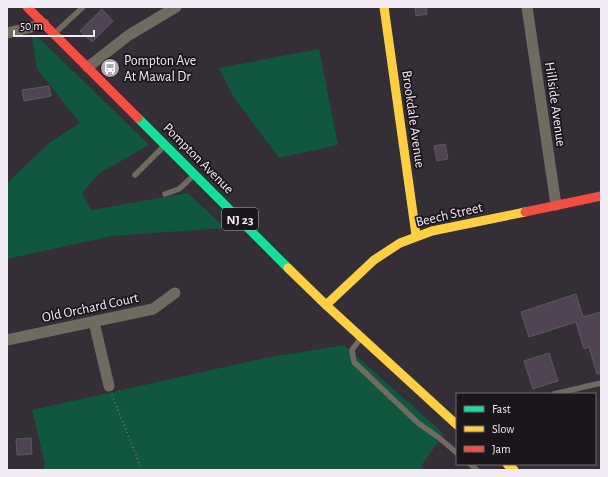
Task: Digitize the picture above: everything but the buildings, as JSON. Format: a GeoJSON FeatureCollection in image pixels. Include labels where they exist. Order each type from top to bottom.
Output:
{"type":"FeatureCollection","features":[{"type":"Feature","properties":{"kind":"main road","name":"Pompton Avenue"},"geometry":{"type":"LineString","coordinates":[[27,7],[326,305],[456,424]]}},
{"type":"Feature","properties":{"kind":"main road","name":"Brookdale Avenue"},"geometry":{"type":"LineString","coordinates":[[384,7],[416,235]]}},
{"type":"Feature","properties":{"kind":"main road","name":"Beech Street"},"geometry":{"type":"LineString","coordinates":[[326,305],[379,255],[416,235],[601,196]]}},
{"type":"Feature","properties":{"kind":"street"},"geometry":{"type":"LineString","coordinates":[[88,67],[129,35],[176,7]]}},
{"type":"Feature","properties":{"kind":"street","name":"Hillside Avenue"},"geometry":{"type":"LineString","coordinates":[[527,7],[556,205]]}},
{"type":"Feature","properties":{"kind":"street"},"geometry":{"type":"LineString","coordinates":[[7,33],[44,24]]}},
{"type":"Feature","properties":{"kind":"street","name":"Old Orchard Court"},"geometry":{"type":"LineString","coordinates":[[7,340],[153,309],[175,294]]}},
{"type":"Feature","properties":{"kind":"street"},"geometry":{"type":"LineString","coordinates":[[94,322],[109,386]]}},
{"type":"Feature","properties":{"kind":"lane"},"geometry":{"type":"LineString","coordinates":[[54,34],[83,7]]}},
{"type":"Feature","properties":{"kind":"lane"},"geometry":{"type":"LineString","coordinates":[[135,176],[166,145]]}},
{"type":"Feature","properties":{"kind":"lane"},"geometry":{"type":"LineString","coordinates":[[165,194],[179,189],[195,174]]}},
{"type":"Feature","properties":{"kind":"lane"},"geometry":{"type":"LineString","coordinates":[[361,338],[352,350],[354,362],[418,423],[427,428],[456,452]]}},
{"type":"Feature","properties":{"kind":"lane"},"geometry":{"type":"LineString","coordinates":[[558,393],[601,383]]}},
{"type":"Feature","properties":{"kind":"path"},"geometry":{"type":"LineString","coordinates":[[109,386],[142,470]]}},
{"type":"Feature","properties":{"kind":"green space"},"geometry":{"type":"Polygon","coordinates":[[[32,37],[38,37],[149,145],[100,173],[82,193],[91,210],[188,193],[225,228],[112,236],[7,259],[7,183],[49,143],[80,123],[37,69],[32,37]]]}},
{"type":"Feature","properties":{"kind":"green space"},"geometry":{"type":"Polygon","coordinates":[[[319,49],[338,145],[279,158],[234,98],[219,68],[319,49]]]}},
{"type":"Feature","properties":{"kind":"green space"},"geometry":{"type":"Polygon","coordinates":[[[344,345],[444,434],[421,466],[425,470],[43,470],[45,464],[32,410],[265,358],[344,345]]]}},
{"type":"Feature","properties":{"kind":"traffic: fast"},"geometry":{"type":"LineString","coordinates":[[138,118],[288,268]]}},
{"type":"Feature","properties":{"kind":"traffic: slow"},"geometry":{"type":"LineString","coordinates":[[384,7],[416,235]]}},
{"type":"Feature","properties":{"kind":"traffic: slow"},"geometry":{"type":"LineString","coordinates":[[326,305],[374,260],[400,243],[432,231],[525,212]]}},
{"type":"Feature","properties":{"kind":"traffic: slow"},"geometry":{"type":"LineString","coordinates":[[288,268],[326,305],[456,424]]}},
{"type":"Feature","properties":{"kind":"traffic: slow"},"geometry":{"type":"LineString","coordinates":[[508,465],[514,470]]}},
{"type":"Feature","properties":{"kind":"traffic: jam"},"geometry":{"type":"LineString","coordinates":[[27,7],[138,118]]}},
{"type":"Feature","properties":{"kind":"traffic: jam"},"geometry":{"type":"LineString","coordinates":[[525,212],[601,196]]}},
{"type":"Feature","properties":{"kind":"place","name":"Pompton Ave At Mawal Dr"},"geometry":{"type":"Point","coordinates":[110,68]}}]}
